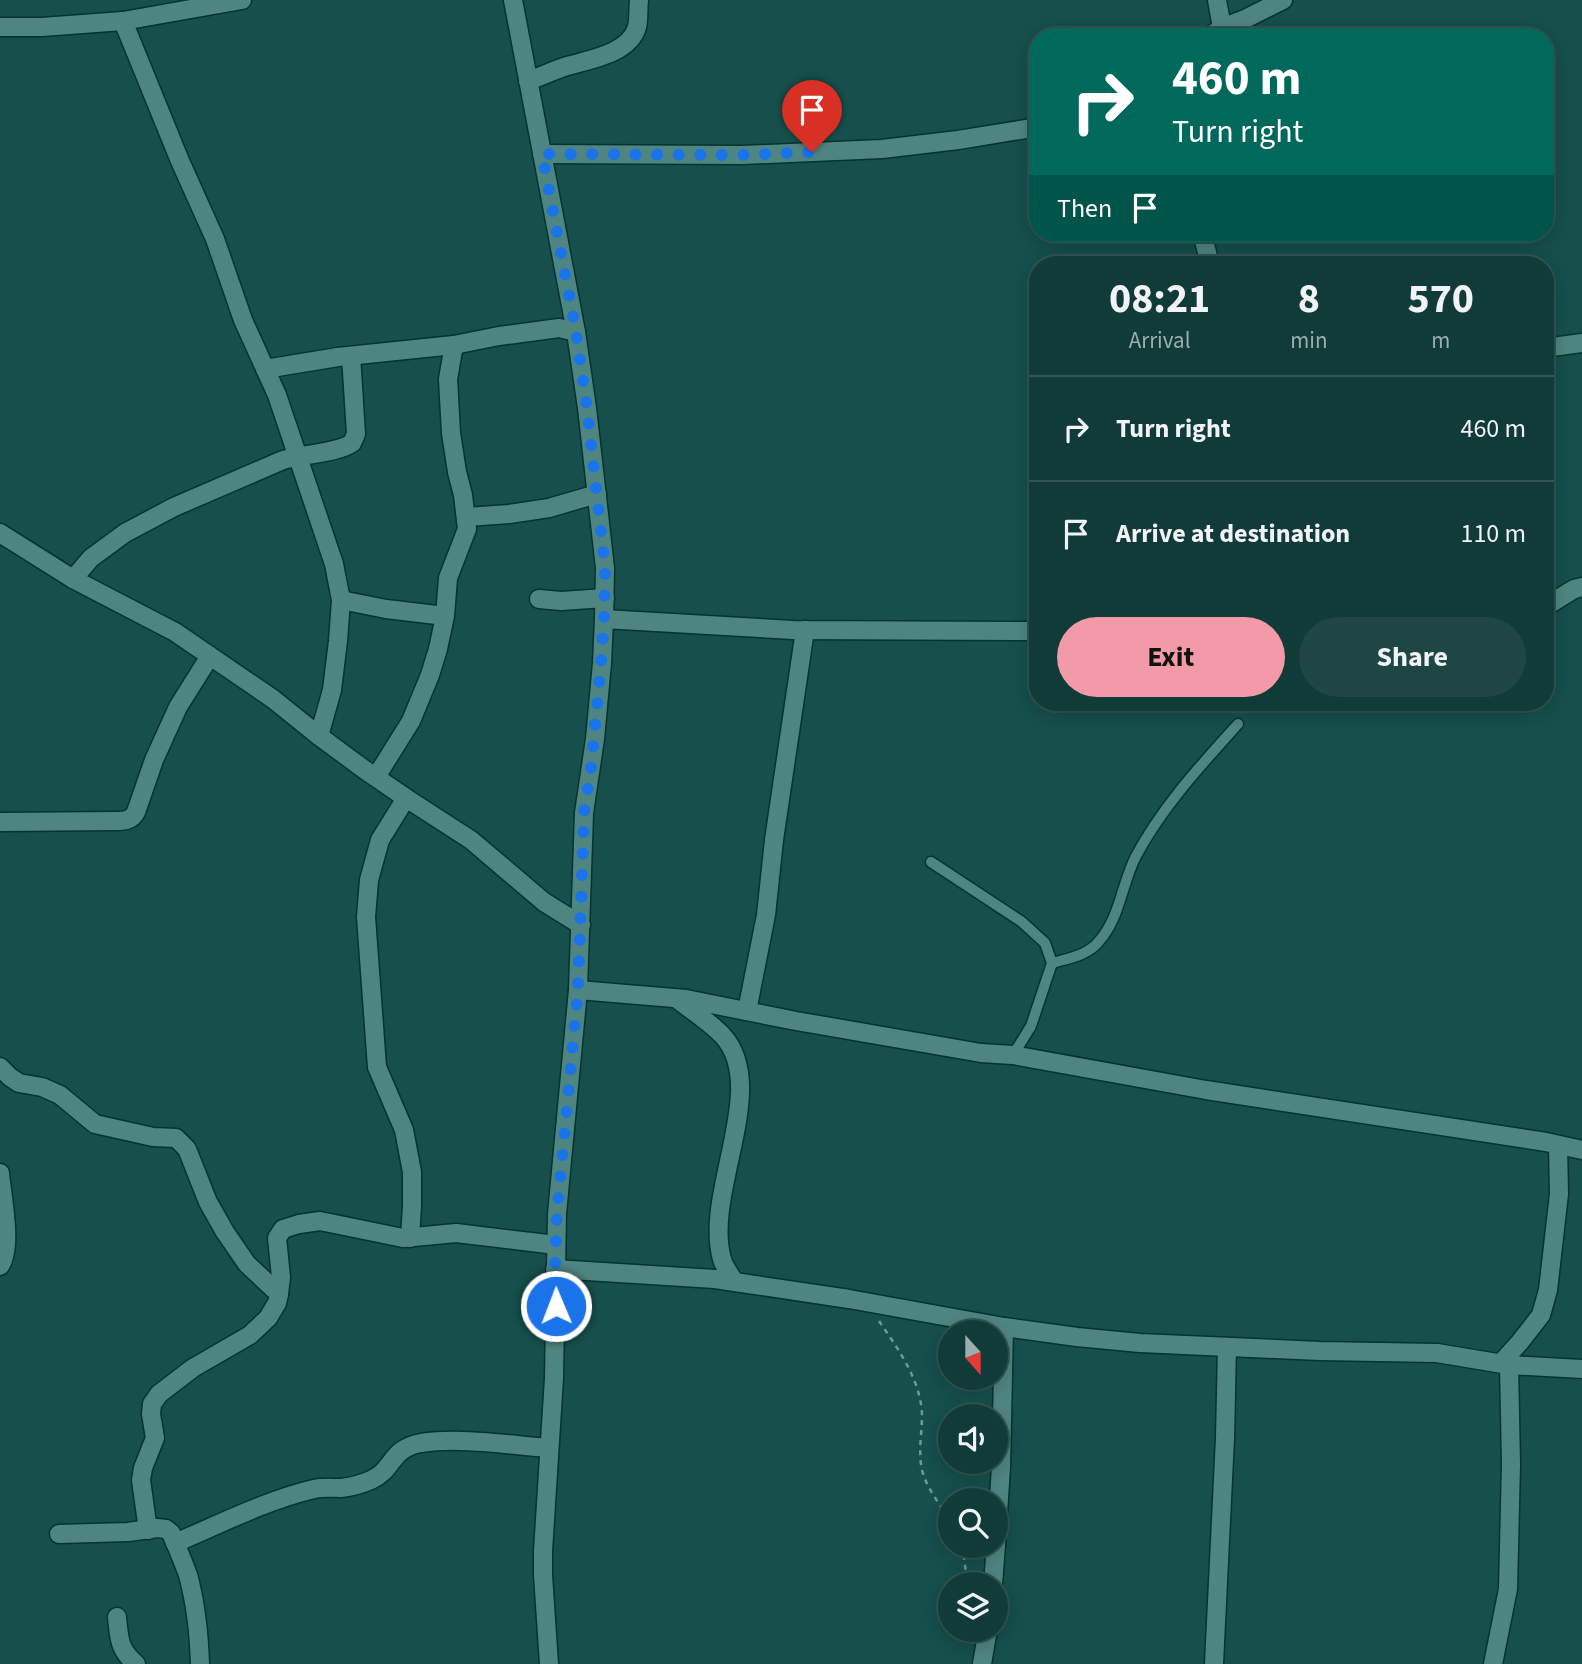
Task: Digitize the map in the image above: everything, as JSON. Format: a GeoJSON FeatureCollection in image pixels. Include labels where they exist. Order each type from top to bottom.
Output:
{"type":"FeatureCollection","features":[{"type":"Feature","properties":{"kind":"street"},"geometry":{"type":"LineString","coordinates":[[0,27],[123,21],[144,8],[242,0]]}},
{"type":"Feature","properties":{"kind":"street"},"geometry":{"type":"LineString","coordinates":[[513,0],[576,332],[605,568],[595,738],[584,813],[578,990],[557,1214],[554,1378],[543,1575],[549,1664]]}},
{"type":"Feature","properties":{"kind":"street"},"geometry":{"type":"LineString","coordinates":[[528,81],[618,49],[630,39],[637,28],[639,0]]}},
{"type":"Feature","properties":{"kind":"street"},"geometry":{"type":"LineString","coordinates":[[1215,28],[1217,0]]}},
{"type":"Feature","properties":{"kind":"street"},"geometry":{"type":"LineString","coordinates":[[1224,28],[1283,0]]}},
{"type":"Feature","properties":{"kind":"street"},"geometry":{"type":"LineString","coordinates":[[123,21],[215,239],[243,320],[277,395],[334,564],[341,600],[332,690],[319,736]]}},
{"type":"Feature","properties":{"kind":"street"},"geometry":{"type":"LineString","coordinates":[[542,154],[742,155],[882,149],[1029,128]]}},
{"type":"Feature","properties":{"kind":"street"},"geometry":{"type":"LineString","coordinates":[[265,369],[454,345],[559,328],[576,332]]}},
{"type":"Feature","properties":{"kind":"street"},"geometry":{"type":"LineString","coordinates":[[1554,347],[1582,343]]}},
{"type":"Feature","properties":{"kind":"street"},"geometry":{"type":"LineString","coordinates":[[376,777],[411,721],[430,675],[445,616],[448,578],[467,529],[449,409],[449,379],[454,345]]}},
{"type":"Feature","properties":{"kind":"street"},"geometry":{"type":"LineString","coordinates":[[73,579],[91,558],[125,533],[174,507],[298,456],[338,449],[352,443],[356,434],[351,356]]}},
{"type":"Feature","properties":{"kind":"street"},"geometry":{"type":"LineString","coordinates":[[467,517],[549,508],[597,494]]}},
{"type":"Feature","properties":{"kind":"street"},"geometry":{"type":"LineString","coordinates":[[0,533],[73,579],[175,632],[273,699],[376,777],[471,840],[544,902],[580,925]]}},
{"type":"Feature","properties":{"kind":"street"},"geometry":{"type":"LineString","coordinates":[[1554,601],[1582,587]]}},
{"type":"Feature","properties":{"kind":"street"},"geometry":{"type":"LineString","coordinates":[[539,599],[561,601],[605,597]]}},
{"type":"Feature","properties":{"kind":"street"},"geometry":{"type":"LineString","coordinates":[[341,600],[445,616]]}},
{"type":"Feature","properties":{"kind":"street"},"geometry":{"type":"LineString","coordinates":[[604,619],[805,630],[1029,631]]}},
{"type":"Feature","properties":{"kind":"street"},"geometry":{"type":"LineString","coordinates":[[747,1011],[766,915],[774,840],[805,630]]}},
{"type":"Feature","properties":{"kind":"street"},"geometry":{"type":"LineString","coordinates":[[0,822],[116,821],[132,818],[178,707],[210,656]]}},
{"type":"Feature","properties":{"kind":"street"},"geometry":{"type":"LineString","coordinates":[[406,798],[380,840],[369,880],[366,917],[377,1067],[404,1130],[412,1172],[410,1238]]}},
{"type":"Feature","properties":{"kind":"street"},"geometry":{"type":"LineString","coordinates":[[578,990],[675,998],[981,1053],[1013,1055],[1206,1090],[1546,1142],[1582,1150]]}},
{"type":"Feature","properties":{"kind":"street"},"geometry":{"type":"LineString","coordinates":[[675,998],[723,1036],[738,1067],[738,1119],[727,1165],[718,1234],[722,1262],[735,1282]]}},
{"type":"Feature","properties":{"kind":"street"},"geometry":{"type":"LineString","coordinates":[[0,1067],[19,1083],[43,1087],[60,1095],[95,1124],[153,1137],[176,1138],[187,1149],[208,1202],[225,1232],[247,1264],[279,1294]]}},
{"type":"Feature","properties":{"kind":"street"},"geometry":{"type":"LineString","coordinates":[[1493,1664],[1508,1589],[1511,1464],[1505,1364],[1541,1315],[1548,1290],[1559,1194],[1558,1145]]}},
{"type":"Feature","properties":{"kind":"street"},"geometry":{"type":"LineString","coordinates":[[0,1172],[7,1248],[0,1266]]}},
{"type":"Feature","properties":{"kind":"street"},"geometry":{"type":"LineString","coordinates":[[148,1530],[141,1480],[155,1438],[150,1414],[152,1404],[159,1394],[193,1368],[250,1335],[268,1318],[279,1294],[281,1277],[277,1238],[284,1229],[320,1221],[403,1238],[456,1233],[556,1245]]}},
{"type":"Feature","properties":{"kind":"street"},"geometry":{"type":"LineString","coordinates":[[555,1269],[654,1274],[735,1282],[969,1320]]}},
{"type":"Feature","properties":{"kind":"street"},"geometry":{"type":"LineString","coordinates":[[1008,1327],[1140,1343],[1437,1353],[1505,1364],[1582,1369]]}},
{"type":"Feature","properties":{"kind":"street"},"geometry":{"type":"LineString","coordinates":[[1214,1664],[1227,1347]]}},
{"type":"Feature","properties":{"kind":"street"},"geometry":{"type":"LineString","coordinates":[[1000,1488],[1003,1390]]}},
{"type":"Feature","properties":{"kind":"street"},"geometry":{"type":"LineString","coordinates":[[175,1543],[293,1495],[317,1488],[356,1485],[373,1479],[383,1473],[405,1447],[440,1441],[549,1448]]}},
{"type":"Feature","properties":{"kind":"street"},"geometry":{"type":"LineString","coordinates":[[59,1534],[158,1528],[171,1533],[192,1595],[199,1636],[200,1664]]}},
{"type":"Feature","properties":{"kind":"street"},"geometry":{"type":"LineString","coordinates":[[117,1617],[121,1647],[136,1664]]}},
{"type":"Feature","properties":{"kind":"street"},"geometry":{"type":"LineString","coordinates":[[982,1664],[986,1642]]}},
{"type":"Feature","properties":{"kind":"lane"},"geometry":{"type":"LineString","coordinates":[[1052,963],[1083,954],[1101,939],[1113,919],[1133,863],[1147,836],[1161,815],[1238,724]]}},
{"type":"Feature","properties":{"kind":"lane"},"geometry":{"type":"LineString","coordinates":[[931,862],[1021,922],[1045,943],[1052,963],[1031,1026],[1013,1055]]}},
{"type":"Feature","properties":{"kind":"path"},"geometry":{"type":"LineString","coordinates":[[864,1302],[914,1378],[920,1399],[922,1468],[928,1489],[938,1501]]}},
{"type":"Feature","properties":{"kind":"route"},"geometry":{"type":"LineString","coordinates":[[556,1306],[557,1214],[578,990],[584,813],[601,663],[605,568],[576,332],[542,154],[742,155],[812,152]]}}]}
